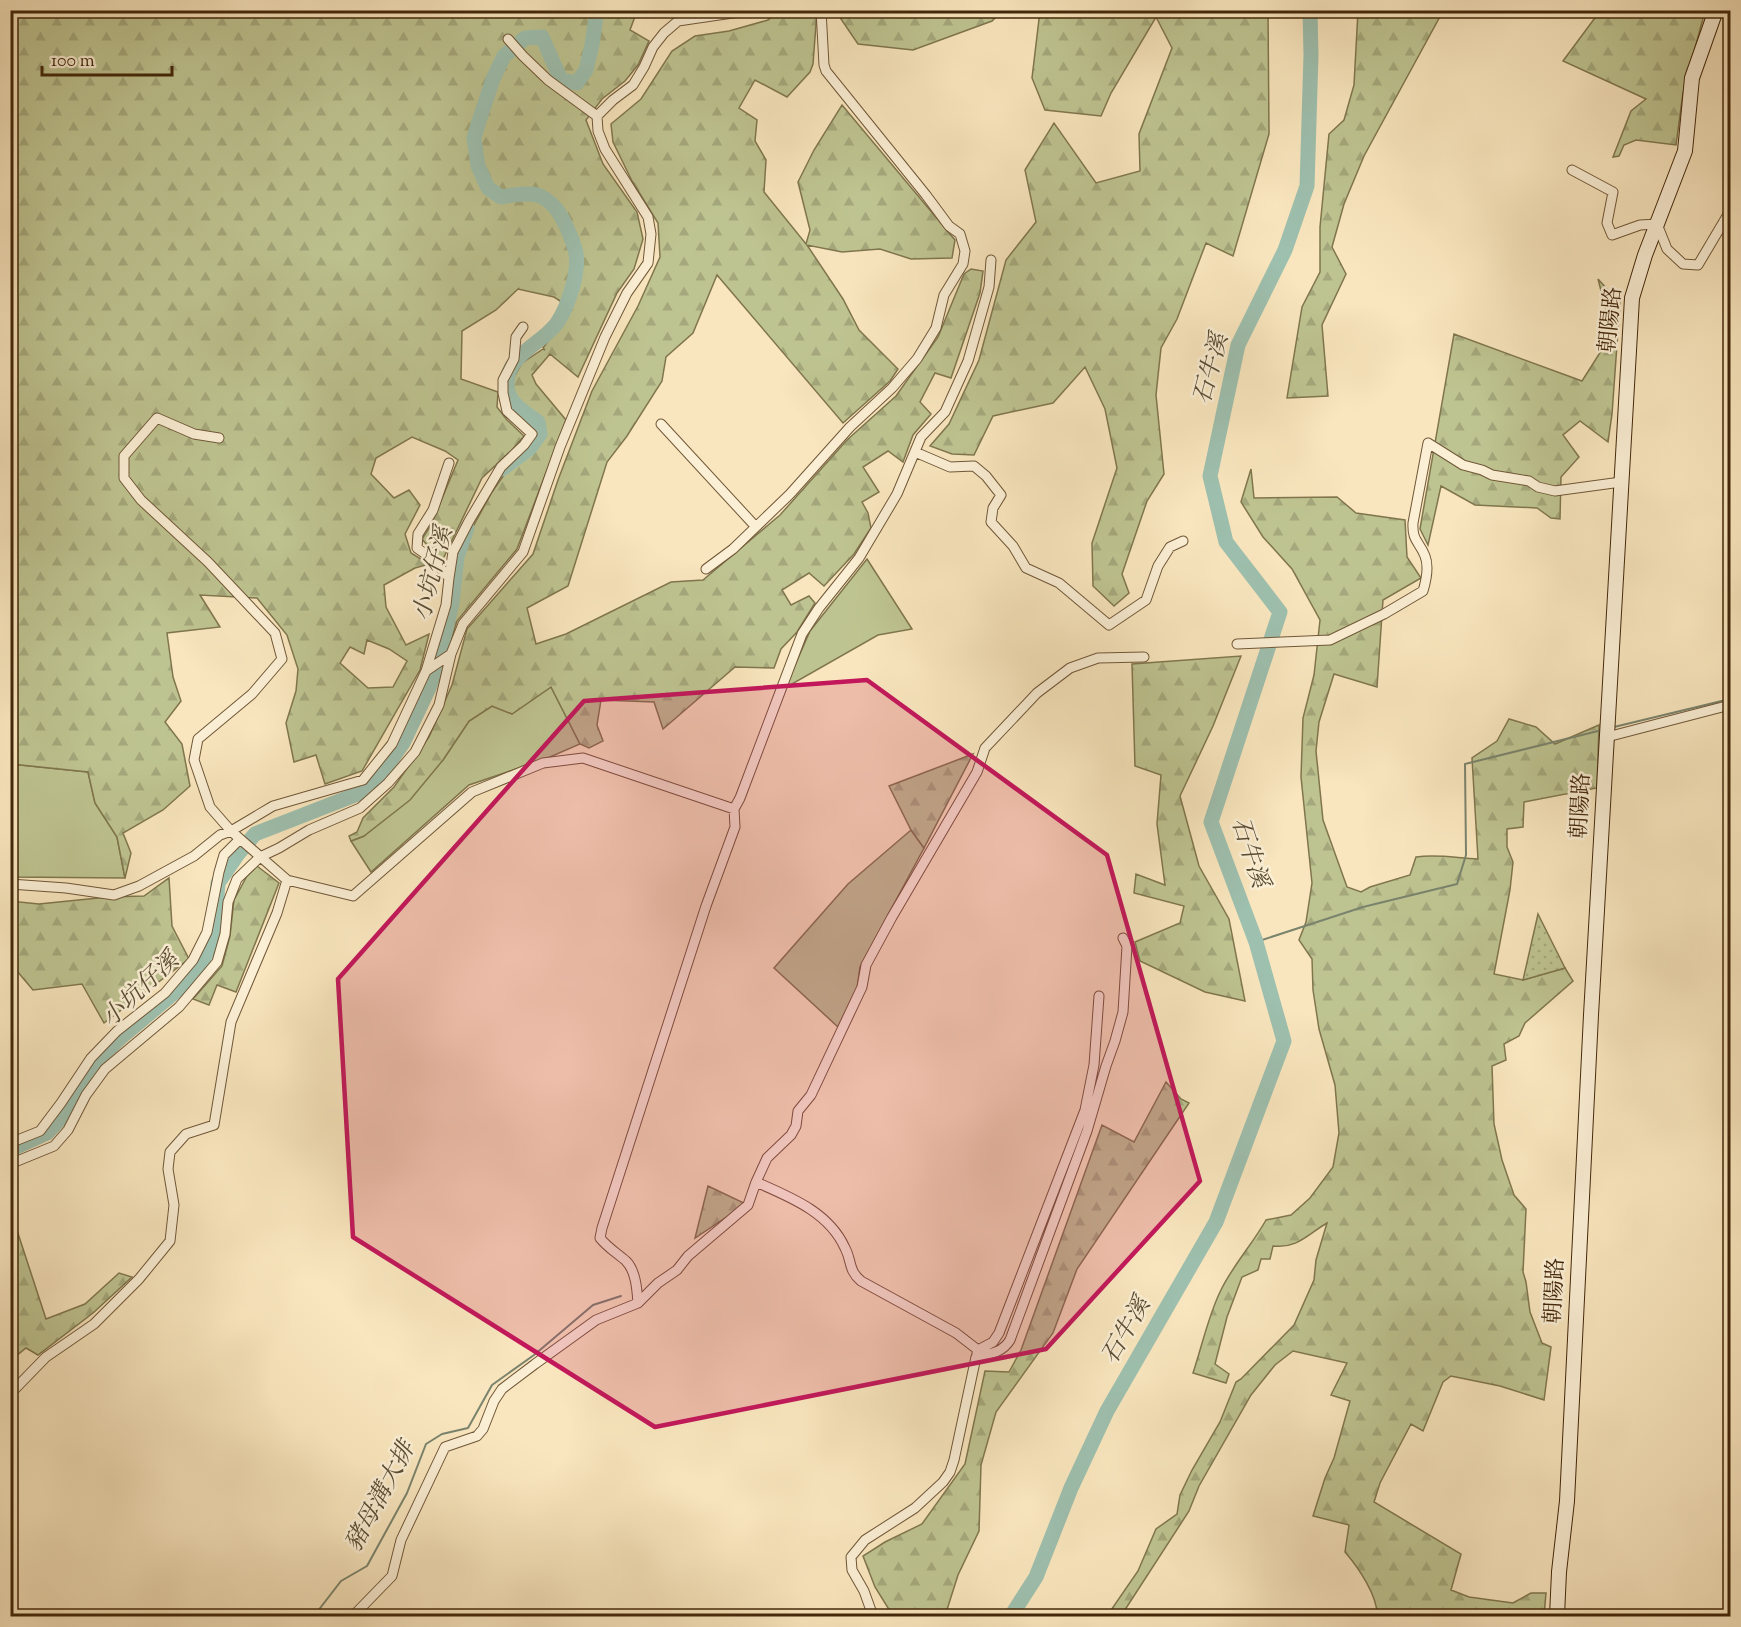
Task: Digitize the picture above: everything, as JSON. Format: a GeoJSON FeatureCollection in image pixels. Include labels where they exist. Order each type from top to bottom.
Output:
{"type":"FeatureCollection","features":[{"type":"Feature","properties":{"kind":"main road","name":"朝陽路"},"geometry":{"type":"LineString","coordinates":[[1557,1617],[1559,1572],[1567,1501],[1632,298],[1685,151],[1692,78],[1716,10]]}},
{"type":"Feature","properties":{"kind":"street"},"geometry":{"type":"LineString","coordinates":[[10,1164],[54,1146],[68,1130],[86,1095],[105,1069],[179,1007],[217,962],[225,934],[228,902],[237,879],[260,856],[279,848],[309,830],[360,808],[388,783],[415,752],[439,705],[451,654],[463,624],[523,552],[560,447],[605,337],[627,293],[648,263],[651,234],[648,217],[605,149],[598,131],[597,117],[613,100],[633,85],[645,67],[653,46],[678,21],[753,10]]}},
{"type":"Feature","properties":{"kind":"street"},"geometry":{"type":"LineString","coordinates":[[706,569],[733,549],[790,494],[850,427],[892,388],[917,359],[936,328],[944,295],[963,264],[965,251],[960,234],[948,226],[926,195],[826,71],[821,10]]}},
{"type":"Feature","properties":{"kind":"street"},"geometry":{"type":"LineString","coordinates":[[509,41],[548,80],[597,117]]}},
{"type":"Feature","properties":{"kind":"street"},"geometry":{"type":"LineString","coordinates":[[1572,170],[1612,192],[1607,223],[1612,235],[1640,225],[1657,224],[1667,249],[1683,264],[1698,265],[1731,212]]}},
{"type":"Feature","properties":{"kind":"street"},"geometry":{"type":"LineString","coordinates":[[638,1303],[636,1282],[628,1263],[610,1251],[600,1238],[702,917],[735,827],[734,809],[802,634],[819,608],[860,558],[897,494],[921,437],[945,412],[968,361],[989,287],[991,260]]}},
{"type":"Feature","properties":{"kind":"street"},"geometry":{"type":"LineString","coordinates":[[10,884],[66,888],[114,895],[139,886],[194,856],[220,835],[273,806],[363,780],[392,744],[426,671],[446,605],[453,552],[501,467],[532,434],[507,411],[504,393],[504,380],[514,359],[516,337],[523,327]]}},
{"type":"Feature","properties":{"kind":"street"},"geometry":{"type":"LineString","coordinates":[[219,438],[194,434],[157,418],[124,456],[124,478],[141,500],[208,562],[275,633],[282,659],[252,694],[198,739],[194,760],[210,807],[231,831],[287,880],[353,896],[472,792],[543,763],[583,758],[734,809]]}},
{"type":"Feature","properties":{"kind":"street"},"geometry":{"type":"LineString","coordinates":[[661,424],[756,527]]}},
{"type":"Feature","properties":{"kind":"street"},"geometry":{"type":"LineString","coordinates":[[1236,644],[1330,639],[1384,614],[1423,591],[1426,578],[1426,557],[1413,536],[1413,524],[1428,443],[1463,465],[1492,475],[1529,481],[1538,487],[1555,491],[1621,482]]}},
{"type":"Feature","properties":{"kind":"street"},"geometry":{"type":"LineString","coordinates":[[915,452],[950,467],[974,466],[986,476],[1001,495],[993,508],[992,522],[1013,546],[1026,568],[1059,582],[1109,625],[1146,600],[1158,566],[1170,547],[1183,541]]}},
{"type":"Feature","properties":{"kind":"street"},"geometry":{"type":"LineString","coordinates":[[449,463],[434,510],[418,534],[417,548],[434,560],[449,578]]}},
{"type":"Feature","properties":{"kind":"street"},"geometry":{"type":"LineString","coordinates":[[426,671],[451,654]]}},
{"type":"Feature","properties":{"kind":"street"},"geometry":{"type":"LineString","coordinates":[[353,1617],[392,1576],[401,1540],[445,1447],[477,1436],[483,1429],[494,1401],[502,1389],[596,1320],[638,1303],[658,1283],[677,1270],[688,1256],[748,1205],[767,1158],[791,1135],[796,1126],[798,1111],[811,1095],[862,987],[866,964],[977,772],[985,748],[1037,693],[1070,668],[1098,658],[1144,657]]}},
{"type":"Feature","properties":{"kind":"street"},"geometry":{"type":"LineString","coordinates":[[1607,737],[1731,705]]}},
{"type":"Feature","properties":{"kind":"street"},"geometry":{"type":"LineString","coordinates":[[10,1143],[40,1131],[90,1058],[117,1031],[165,993],[193,960],[207,932],[224,855],[240,839]]}},
{"type":"Feature","properties":{"kind":"street"},"geometry":{"type":"LineString","coordinates":[[10,1394],[46,1357],[94,1324],[139,1279],[170,1240],[174,1205],[168,1169],[170,1152],[186,1134],[214,1125],[231,1022],[277,913],[287,880]]}},
{"type":"Feature","properties":{"kind":"street"},"geometry":{"type":"LineString","coordinates":[[756,1182],[819,1214],[832,1225],[846,1249],[852,1274],[861,1281],[956,1333],[977,1353],[997,1353],[1005,1348],[1010,1340],[1088,1131],[1123,1012],[1127,946],[1123,938]]}},
{"type":"Feature","properties":{"kind":"street"},"geometry":{"type":"LineString","coordinates":[[873,1617],[864,1590],[852,1570],[851,1557],[865,1540],[915,1508],[943,1482],[950,1472],[977,1353],[993,1342],[999,1333],[1085,1110],[1094,1065],[1099,996]]}},
{"type":"Feature","properties":{"kind":"highlighted area"},"geometry":{"type":"Polygon","coordinates":[[[867,680],[1107,855],[1200,1181],[1046,1349],[655,1427],[353,1237],[338,979],[584,701],[867,680]]]}},
{"type":"Feature","properties":{"kind":"green space"},"geometry":{"type":"Polygon","coordinates":[[[841,10],[1002,11],[992,21],[913,50],[858,44],[841,19],[841,10]]]}},
{"type":"Feature","properties":{"kind":"green space"},"geometry":{"type":"Polygon","coordinates":[[[11,11],[637,11],[630,30],[649,41],[638,65],[625,81],[602,99],[586,120],[603,164],[637,212],[643,239],[634,269],[617,293],[578,377],[550,354],[532,375],[536,384],[566,420],[517,549],[457,621],[448,649],[440,648],[459,552],[492,492],[506,472],[525,450],[539,440],[539,431],[512,403],[509,393],[512,381],[522,363],[543,349],[545,350],[543,348],[568,306],[554,297],[518,289],[496,310],[462,331],[461,379],[498,392],[497,407],[524,436],[482,478],[443,559],[422,539],[431,525],[458,460],[445,451],[412,437],[376,458],[371,474],[394,498],[409,490],[420,505],[405,534],[411,553],[429,564],[415,568],[384,585],[386,607],[406,645],[429,634],[420,670],[362,771],[325,784],[316,755],[294,762],[286,723],[296,691],[298,669],[287,635],[257,598],[200,595],[220,627],[167,633],[173,677],[181,701],[165,722],[182,744],[190,786],[163,810],[123,833],[131,853],[125,878],[117,837],[95,803],[88,772],[11,764],[11,11]],[[367,640],[364,654],[350,647],[340,663],[368,688],[393,687],[407,661],[389,649],[367,640]]]}},
{"type":"Feature","properties":{"kind":"green space"},"geometry":{"type":"Polygon","coordinates":[[[779,11],[817,11],[813,64],[810,72],[787,97],[755,80],[739,108],[757,120],[755,141],[766,160],[764,192],[806,244],[810,230],[798,182],[814,150],[842,105],[955,240],[952,258],[911,259],[880,249],[842,252],[807,245],[843,299],[859,330],[898,369],[890,381],[843,423],[717,275],[693,333],[666,357],[662,381],[627,436],[607,462],[568,586],[527,608],[536,644],[566,634],[671,582],[703,580],[780,515],[847,440],[896,396],[938,337],[964,274],[971,269],[983,271],[980,293],[951,378],[935,373],[920,402],[931,414],[913,435],[903,462],[888,451],[863,467],[879,492],[862,502],[868,513],[871,528],[854,554],[824,586],[809,573],[782,590],[791,605],[809,596],[815,603],[797,632],[781,649],[774,668],[735,667],[663,729],[654,702],[601,700],[597,725],[603,741],[589,748],[580,744],[551,687],[512,714],[492,706],[469,721],[443,760],[410,800],[364,836],[351,841],[349,836],[357,832],[363,818],[394,787],[429,737],[452,685],[467,629],[533,554],[592,391],[638,306],[660,257],[658,223],[632,181],[613,142],[611,124],[641,99],[672,51],[695,36],[729,31],[768,20],[779,11]]]}},
{"type":"Feature","properties":{"kind":"green space"},"geometry":{"type":"Polygon","coordinates":[[[1040,11],[1268,11],[1269,134],[1233,256],[1206,243],[1177,319],[1161,348],[1156,395],[1164,474],[1147,501],[1122,574],[1129,593],[1114,606],[1093,586],[1092,543],[1117,468],[1105,409],[1085,367],[1053,403],[993,416],[974,455],[952,454],[930,446],[949,424],[979,360],[1006,260],[1036,222],[1025,170],[1054,123],[1096,183],[1140,171],[1139,134],[1172,48],[1156,17],[1111,93],[1101,116],[1045,110],[1032,78],[1040,11]]]}},
{"type":"Feature","properties":{"kind":"green space"},"geometry":{"type":"Polygon","coordinates":[[[1358,11],[1443,11],[1364,156],[1344,204],[1332,247],[1346,274],[1322,325],[1328,396],[1287,398],[1302,307],[1320,272],[1320,227],[1329,134],[1344,120],[1354,85],[1358,11]]]}},
{"type":"Feature","properties":{"kind":"green space"},"geometry":{"type":"Polygon","coordinates":[[[1600,11],[1705,11],[1683,93],[1676,145],[1636,140],[1624,145],[1619,156],[1613,157],[1631,111],[1646,99],[1563,61],[1600,11]]]}},
{"type":"Feature","properties":{"kind":"green space"},"geometry":{"type":"Polygon","coordinates":[[[1598,279],[1620,303],[1608,442],[1580,421],[1563,435],[1579,457],[1561,477],[1560,519],[1551,518],[1537,508],[1475,505],[1441,486],[1428,545],[1420,529],[1454,334],[1582,381],[1603,348],[1608,318],[1598,279]]]}},
{"type":"Feature","properties":{"kind":"green space"},"geometry":{"type":"Polygon","coordinates":[[[1251,469],[1254,498],[1337,497],[1356,513],[1405,520],[1407,557],[1421,578],[1383,600],[1377,687],[1334,674],[1319,722],[1316,751],[1323,820],[1347,887],[1361,892],[1410,875],[1416,857],[1478,859],[1472,758],[1497,741],[1509,719],[1536,727],[1555,744],[1599,725],[1597,788],[1524,802],[1523,827],[1507,829],[1507,847],[1513,862],[1494,974],[1523,980],[1565,968],[1573,981],[1525,1023],[1519,1036],[1504,1044],[1506,1060],[1492,1066],[1494,1124],[1502,1160],[1514,1195],[1526,1209],[1523,1272],[1530,1312],[1542,1343],[1551,1347],[1544,1400],[1500,1386],[1451,1376],[1443,1382],[1423,1431],[1411,1424],[1380,1483],[1374,1502],[1461,1554],[1451,1590],[1469,1597],[1513,1603],[1531,1593],[1546,1593],[1544,1616],[1377,1616],[1371,1591],[1345,1552],[1349,1525],[1313,1516],[1334,1458],[1350,1401],[1331,1395],[1347,1363],[1293,1351],[1275,1365],[1251,1395],[1199,1486],[1189,1511],[1121,1616],[1107,1616],[1138,1571],[1156,1529],[1177,1514],[1180,1495],[1220,1422],[1236,1382],[1294,1325],[1314,1280],[1316,1260],[1327,1223],[1296,1243],[1273,1246],[1270,1259],[1261,1259],[1258,1270],[1242,1277],[1227,1317],[1215,1364],[1229,1374],[1226,1383],[1193,1373],[1212,1311],[1230,1273],[1266,1220],[1291,1215],[1310,1198],[1333,1167],[1339,1133],[1335,1085],[1319,1029],[1313,990],[1312,959],[1299,940],[1306,922],[1312,883],[1301,777],[1303,718],[1314,675],[1320,620],[1292,569],[1263,537],[1241,502],[1251,469]]]}},
{"type":"Feature","properties":{"kind":"green space"},"geometry":{"type":"Polygon","coordinates":[[[867,559],[912,629],[878,635],[785,688],[810,631],[867,559]]]}},
{"type":"Feature","properties":{"kind":"green space"},"geometry":{"type":"Polygon","coordinates":[[[1241,656],[1213,726],[1180,796],[1199,866],[1229,919],[1245,1001],[1205,992],[1140,961],[1135,942],[1180,923],[1184,906],[1134,893],[1136,874],[1165,885],[1157,824],[1161,775],[1135,766],[1132,664],[1241,656]]]}},
{"type":"Feature","properties":{"kind":"green space"},"geometry":{"type":"Polygon","coordinates":[[[551,687],[580,744],[543,760],[469,785],[371,872],[351,841],[364,836],[443,760],[469,721],[492,706],[512,714],[551,687]]]}},
{"type":"Feature","properties":{"kind":"green space"},"geometry":{"type":"Polygon","coordinates":[[[973,754],[924,848],[911,830],[889,786],[973,754]]]}},
{"type":"Feature","properties":{"kind":"green space"},"geometry":{"type":"Polygon","coordinates":[[[11,764],[88,772],[95,803],[117,837],[125,878],[11,877],[11,764]]]}},
{"type":"Feature","properties":{"kind":"green space"},"geometry":{"type":"Polygon","coordinates":[[[911,830],[924,848],[860,967],[857,989],[838,1027],[774,968],[848,884],[911,830]]]}},
{"type":"Feature","properties":{"kind":"green space"},"geometry":{"type":"Polygon","coordinates":[[[257,866],[279,883],[236,992],[217,985],[209,1005],[193,999],[222,966],[230,936],[234,900],[247,876],[257,866]]]}},
{"type":"Feature","properties":{"kind":"green space"},"geometry":{"type":"Polygon","coordinates":[[[169,878],[172,926],[189,959],[104,1023],[82,984],[33,990],[11,964],[10,901],[39,904],[144,896],[169,878]]]}},
{"type":"Feature","properties":{"kind":"green space"},"geometry":{"type":"Polygon","coordinates":[[[1538,914],[1565,968],[1523,980],[1538,914]]]}},
{"type":"Feature","properties":{"kind":"green space"},"geometry":{"type":"Polygon","coordinates":[[[1166,1082],[1181,1099],[1189,1103],[1077,1269],[1053,1333],[996,1412],[981,1465],[979,1531],[958,1575],[945,1616],[893,1616],[875,1587],[863,1556],[885,1542],[922,1524],[965,1464],[985,1371],[1009,1372],[1021,1350],[1102,1125],[1134,1142],[1166,1082]]]}},
{"type":"Feature","properties":{"kind":"green space"},"geometry":{"type":"Polygon","coordinates":[[[708,1186],[746,1204],[695,1238],[708,1186]]]}},
{"type":"Feature","properties":{"kind":"green space"},"geometry":{"type":"Polygon","coordinates":[[[11,1212],[46,1319],[85,1304],[119,1273],[132,1277],[93,1313],[38,1355],[26,1348],[16,1356],[11,1346],[11,1212]]]}},
{"type":"Feature","properties":{"kind":"waterway","name":"小坑仔溪"},"geometry":{"type":"LineString","coordinates":[[502,469],[529,449],[540,434],[538,422],[518,407],[510,397],[507,385],[508,375],[518,358],[557,323],[572,288],[576,257],[575,249],[562,219],[547,200],[538,195],[527,194],[501,197],[488,188],[478,166],[474,138],[493,79],[504,56],[525,38],[542,37],[561,80],[577,83],[586,70],[597,10]]}},
{"type":"Feature","properties":{"kind":"waterway","name":"石牛溪"},"geometry":{"type":"LineString","coordinates":[[1011,1616],[1036,1577],[1071,1488],[1107,1411],[1216,1222],[1284,1041],[1256,942],[1211,822],[1280,612],[1226,542],[1210,476],[1238,345],[1285,250],[1307,186],[1310,10]]}},
{"type":"Feature","properties":{"kind":"waterway","name":"小坑仔溪"},"geometry":{"type":"LineString","coordinates":[[10,1150],[47,1133],[63,1116],[91,1066],[119,1039],[193,977],[208,951],[215,923],[218,883],[255,834],[360,793],[380,776],[403,743],[437,666],[452,603],[457,557],[467,528]]}},
{"type":"Feature","properties":{"kind":"waterway"},"geometry":{"type":"LineString","coordinates":[[1614,727],[1730,699]]}},
{"type":"Feature","properties":{"kind":"waterway"},"geometry":{"type":"LineString","coordinates":[[1256,942],[1363,907],[1457,884],[1466,855],[1465,764],[1602,730]]}},
{"type":"Feature","properties":{"kind":"waterway","name":"豬母溝大排"},"geometry":{"type":"LineString","coordinates":[[314,1616],[341,1581],[367,1566],[407,1493],[426,1444],[442,1434],[468,1428],[492,1385],[534,1355],[593,1305],[621,1296]]}}]}
